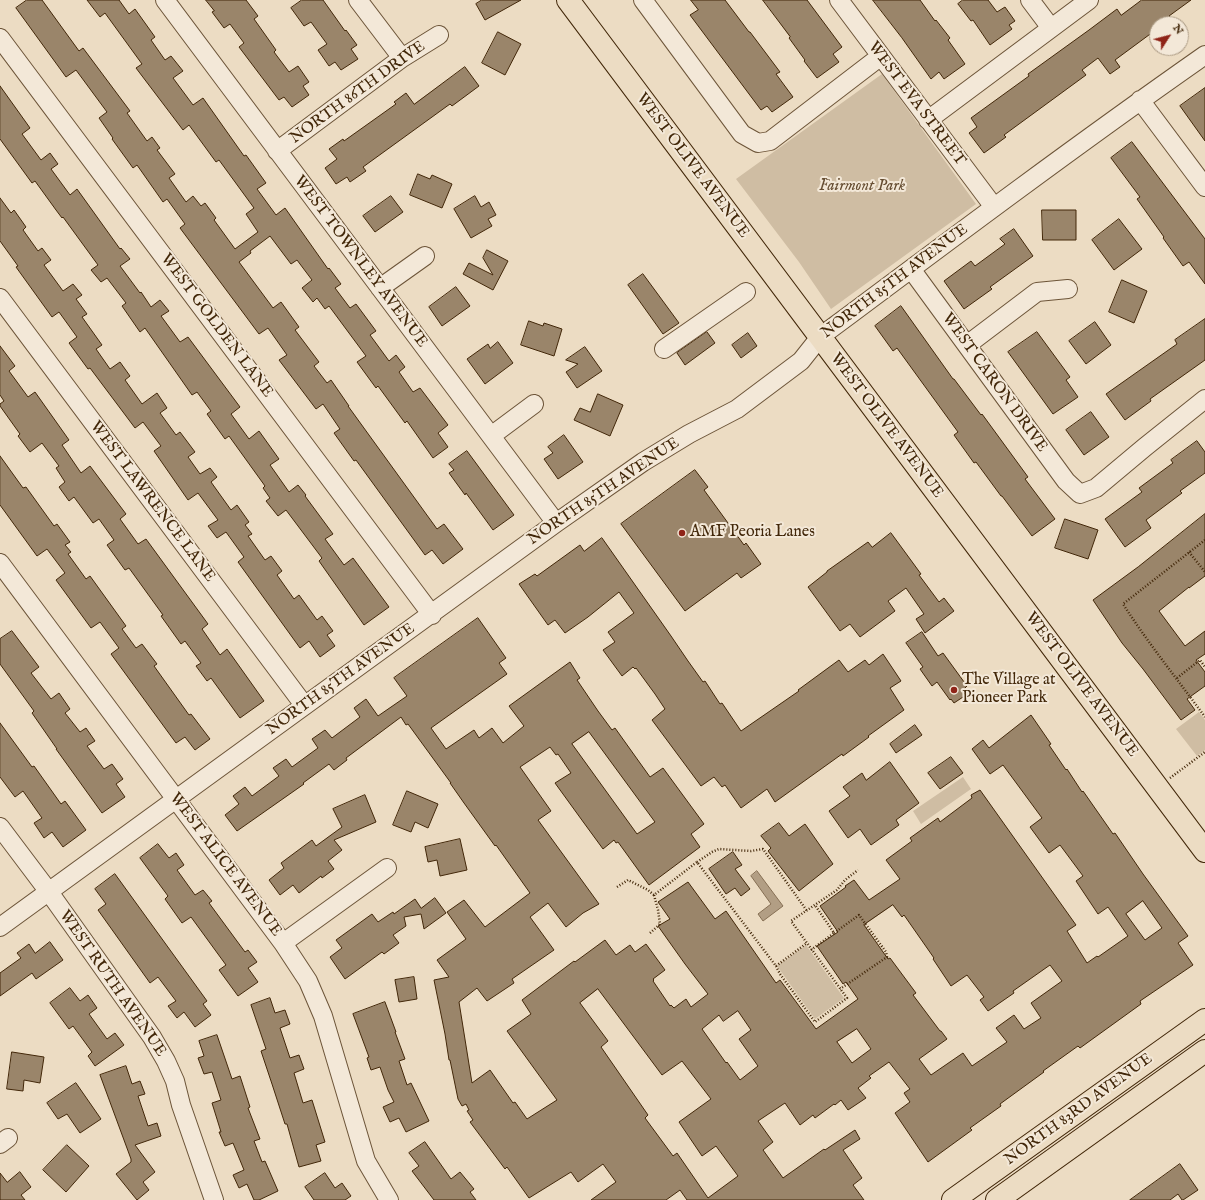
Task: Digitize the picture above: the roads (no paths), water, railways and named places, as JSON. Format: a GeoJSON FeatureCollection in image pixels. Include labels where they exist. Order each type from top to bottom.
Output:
{"type":"FeatureCollection","features":[{"type":"Feature","properties":{"kind":"main road","name":"WEST OLIVE AVENUE"},"geometry":{"type":"LineString","coordinates":[[568,0],[1205,851]]}},
{"type":"Feature","properties":{"kind":"main road","name":"NORTH 83RD AVENUE"},"geometry":{"type":"LineString","coordinates":[[953,1200],[1205,1020]]}},
{"type":"Feature","properties":{"kind":"main road","name":"NORTH 83RD AVENUE"},"geometry":{"type":"LineString","coordinates":[[997,1200],[1205,1050]]}},
{"type":"Feature","properties":{"kind":"street","name":"WEST TOWNLEY AVENUE"},"geometry":{"type":"LineString","coordinates":[[165,0],[556,523]]}},
{"type":"Feature","properties":{"kind":"street"},"geometry":{"type":"LineString","coordinates":[[358,0],[402,58]]}},
{"type":"Feature","properties":{"kind":"street"},"geometry":{"type":"LineString","coordinates":[[642,0],[742,134],[758,143],[770,141],[881,56]]}},
{"type":"Feature","properties":{"kind":"street","name":"WEST EVA STREET"},"geometry":{"type":"LineString","coordinates":[[839,0],[994,207]]}},
{"type":"Feature","properties":{"kind":"street"},"geometry":{"type":"LineString","coordinates":[[1030,0],[1051,28]]}},
{"type":"Feature","properties":{"kind":"street"},"geometry":{"type":"LineString","coordinates":[[928,120],[1089,0]]}},
{"type":"Feature","properties":{"kind":"street","name":"NORTH 86TH DRIVE"},"geometry":{"type":"LineString","coordinates":[[277,151],[402,58],[440,35]]}},
{"type":"Feature","properties":{"kind":"street","name":"WEST GOLDEN LANE"},"geometry":{"type":"LineString","coordinates":[[0,38],[432,614]]}},
{"type":"Feature","properties":{"kind":"street","name":"NORTH 85TH AVENUE"},"geometry":{"type":"LineString","coordinates":[[0,927],[556,523],[643,462],[689,434],[737,409],[801,361],[820,337],[994,207],[1205,54]]}},
{"type":"Feature","properties":{"kind":"street"},"geometry":{"type":"LineString","coordinates":[[1140,100],[1205,187]]}},
{"type":"Feature","properties":{"kind":"street"},"geometry":{"type":"LineString","coordinates":[[380,288],[425,256]]}},
{"type":"Feature","properties":{"kind":"street","name":"WEST CARON DRIVE"},"geometry":{"type":"LineString","coordinates":[[910,269],[1066,481],[1080,494],[1096,488],[1205,399]]}},
{"type":"Feature","properties":{"kind":"street"},"geometry":{"type":"LineString","coordinates":[[967,345],[1037,292],[1068,289]]}},
{"type":"Feature","properties":{"kind":"street"},"geometry":{"type":"LineString","coordinates":[[664,349],[746,292]]}},
{"type":"Feature","properties":{"kind":"street","name":"WEST LAWRENCE LANE"},"geometry":{"type":"LineString","coordinates":[[0,298],[304,705]]}},
{"type":"Feature","properties":{"kind":"street"},"geometry":{"type":"LineString","coordinates":[[491,436],[534,404]]}},
{"type":"Feature","properties":{"kind":"street","name":"WEST ALICE AVENUE"},"geometry":{"type":"LineString","coordinates":[[0,563],[177,799],[283,943],[308,981],[323,1016],[366,1161],[389,1200]]}},
{"type":"Feature","properties":{"kind":"street","name":"WEST RUTH AVENUE"},"geometry":{"type":"LineString","coordinates":[[0,827],[49,892],[152,1037],[166,1061],[175,1081],[181,1105],[214,1200]]}},
{"type":"Feature","properties":{"kind":"street"},"geometry":{"type":"LineString","coordinates":[[283,943],[387,868]]}},
{"type":"Feature","properties":{"kind":"place","name":"AMF Peoria Lanes"},"geometry":{"type":"Point","coordinates":[682,533]}},
{"type":"Feature","properties":{"kind":"place","name":"The Village at Pioneer Park"},"geometry":{"type":"Point","coordinates":[954,690]}},
{"type":"Feature","properties":{"kind":"park label","name":"Fairmont Park"},"geometry":{"type":"Point","coordinates":[862,187]}}]}
